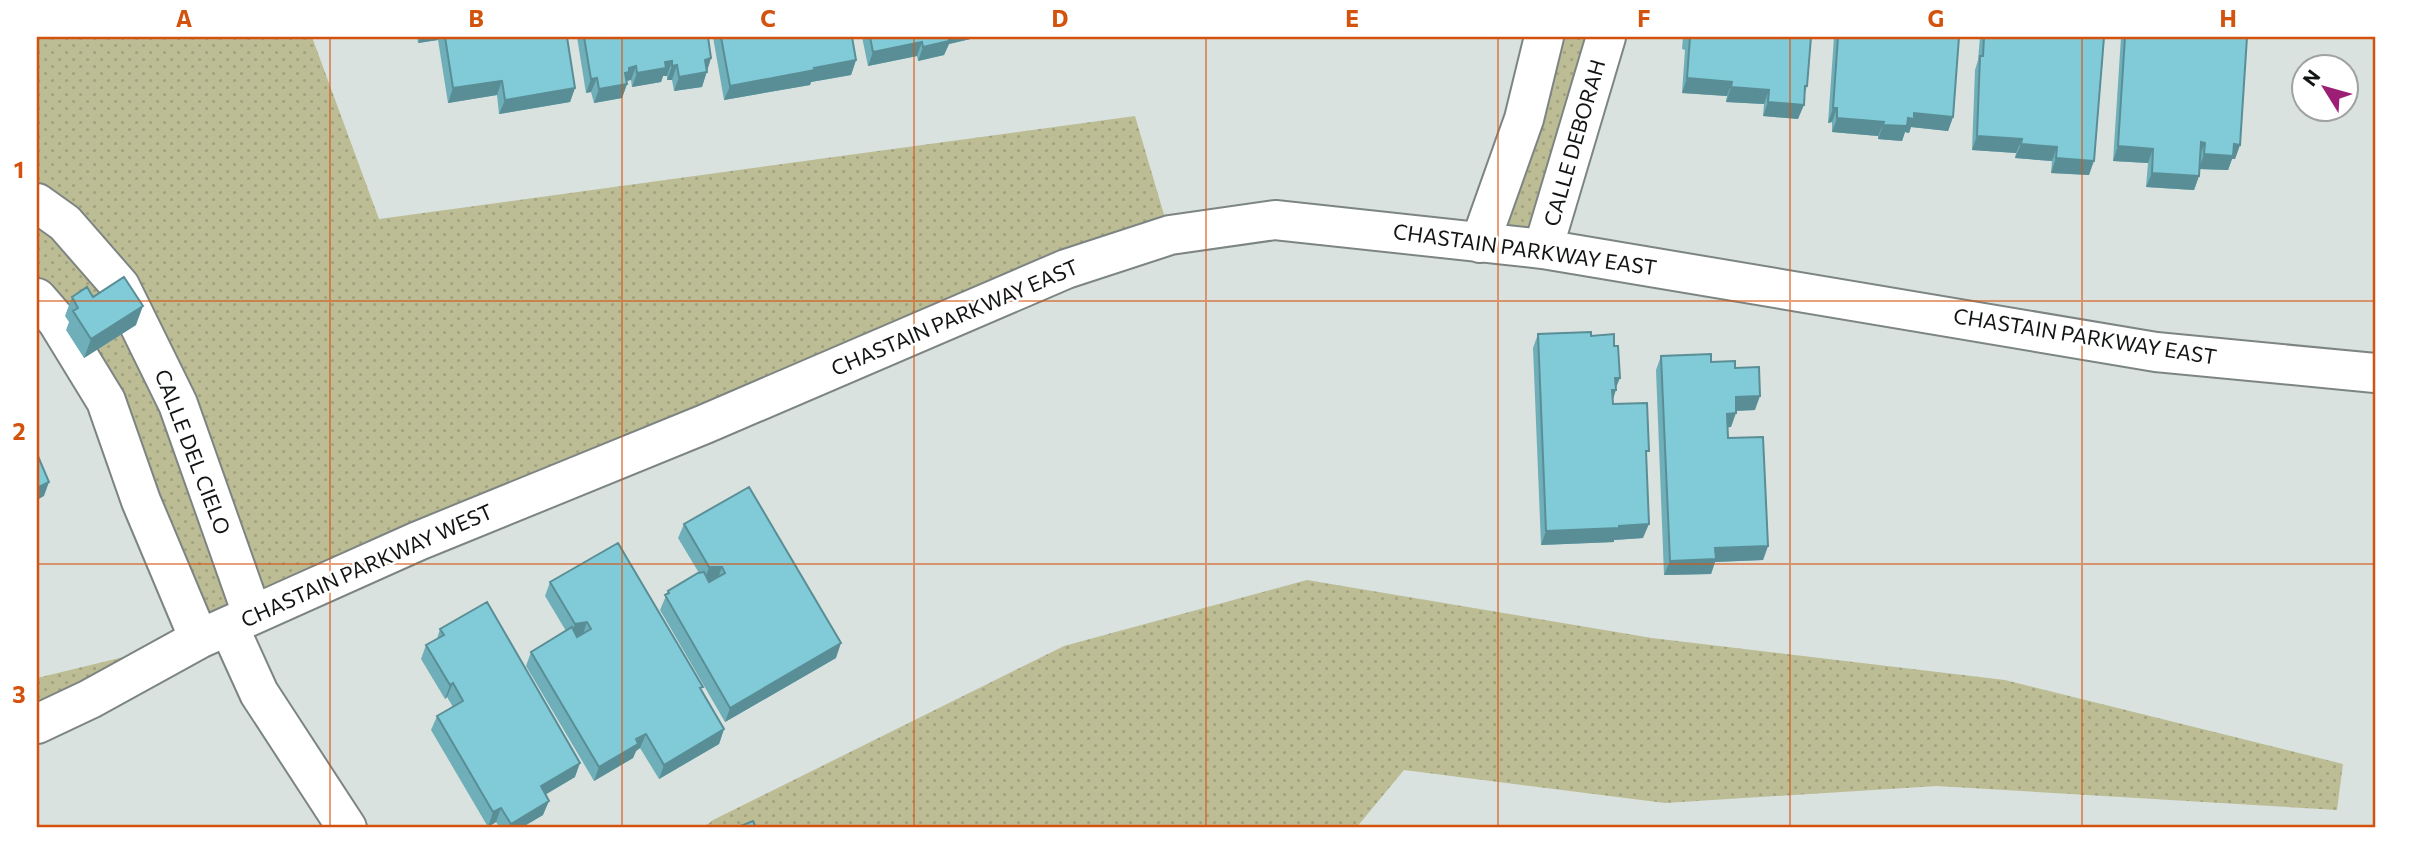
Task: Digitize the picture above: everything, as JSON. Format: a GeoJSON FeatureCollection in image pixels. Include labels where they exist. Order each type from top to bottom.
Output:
{"type":"FeatureCollection","features":[{"type":"Feature","properties":{"kind":"street"},"geometry":{"type":"LineString","coordinates":[[1480,243],[1524,119],[1544,37]]}},
{"type":"Feature","properties":{"kind":"street","name":"CALLE DEBORAH"},"geometry":{"type":"LineString","coordinates":[[1543,249],[1606,37]]}},
{"type":"Feature","properties":{"kind":"street","name":"CALLE DEL CIELO"},"geometry":{"type":"LineString","coordinates":[[37,203],[65,223],[120,286],[178,404],[227,627]]}},
{"type":"Feature","properties":{"kind":"street","name":"CHASTAIN PARKWAY EAST"},"geometry":{"type":"LineString","coordinates":[[705,424],[1066,269],[1170,235],[1275,220],[1543,249],[2156,352],[2375,373]]}},
{"type":"Feature","properties":{"kind":"street"},"geometry":{"type":"LineString","coordinates":[[37,298],[57,321],[106,401],[141,501],[227,627],[259,693],[347,828]]}},
{"type":"Feature","properties":{"kind":"street","name":"CHASTAIN PARKWAY WEST"},"geometry":{"type":"LineString","coordinates":[[37,724],[227,627],[418,541],[705,424]]}},
{"type":"Feature","properties":{"kind":"green space"},"geometry":{"type":"Polygon","coordinates":[[[37,37],[312,37],[379,219],[1135,116],[1170,235],[37,724],[37,678],[198,639],[37,300],[37,37]]]}},
{"type":"Feature","properties":{"kind":"green space"},"geometry":{"type":"Polygon","coordinates":[[[1543,37],[1606,37],[1543,249],[1480,243],[1543,37]]]}},
{"type":"Feature","properties":{"kind":"green space"},"geometry":{"type":"Polygon","coordinates":[[[1307,580],[1652,638],[2005,680],[2343,764],[2337,810],[1937,786],[1665,803],[1404,770],[1356,828],[703,828],[713,820],[1064,646],[1307,580]]]}},
{"type":"Feature","properties":{"kind":"building"},"geometry":{"type":"Polygon","coordinates":[[[445,37],[567,37],[575,88],[505,100],[502,81],[453,88],[445,37]]]}},
{"type":"Feature","properties":{"kind":"building"},"geometry":{"type":"Polygon","coordinates":[[[584,37],[708,37],[711,58],[705,60],[707,72],[679,77],[677,65],[672,66],[672,61],[665,62],[666,68],[637,73],[636,66],[625,73],[627,84],[599,89],[597,78],[591,79],[584,37]]]}},
{"type":"Feature","properties":{"kind":"building"},"geometry":{"type":"Polygon","coordinates":[[[721,37],[852,37],[856,60],[730,86],[721,37]]]}},
{"type":"Feature","properties":{"kind":"building"},"geometry":{"type":"Polygon","coordinates":[[[870,37],[949,37],[949,41],[923,47],[922,42],[873,52],[870,37]]]}},
{"type":"Feature","properties":{"kind":"building"},"geometry":{"type":"Polygon","coordinates":[[[1690,37],[1811,37],[1804,105],[1768,102],[1769,90],[1731,87],[1732,82],[1687,78],[1690,37]]]}},
{"type":"Feature","properties":{"kind":"building"},"geometry":{"type":"Polygon","coordinates":[[[1838,37],[1959,37],[1953,117],[1914,113],[1914,119],[1908,118],[1907,126],[1837,118],[1837,108],[1833,108],[1838,37]]]}},
{"type":"Feature","properties":{"kind":"building"},"geometry":{"type":"Polygon","coordinates":[[[1984,37],[2104,37],[2094,161],[2056,158],[2057,147],[2021,144],[2022,139],[1977,136],[1980,56],[1983,56],[1984,37]]]}},
{"type":"Feature","properties":{"kind":"building"},"geometry":{"type":"Polygon","coordinates":[[[2125,37],[2247,37],[2240,145],[2234,144],[2233,156],[2204,154],[2205,143],[2201,142],[2199,176],[2152,173],[2153,149],[2118,146],[2125,37]]]}},
{"type":"Feature","properties":{"kind":"building"},"geometry":{"type":"Polygon","coordinates":[[[124,277],[143,306],[91,339],[73,311],[78,308],[72,297],[87,287],[93,297],[124,277]]]}},
{"type":"Feature","properties":{"kind":"building"},"geometry":{"type":"Polygon","coordinates":[[[1591,332],[1591,336],[1614,334],[1614,346],[1618,346],[1620,378],[1615,378],[1613,404],[1647,403],[1649,524],[1546,531],[1538,334],[1591,332]]]}},
{"type":"Feature","properties":{"kind":"building"},"geometry":{"type":"Polygon","coordinates":[[[1711,354],[1711,362],[1735,361],[1735,368],[1759,367],[1760,396],[1736,397],[1736,413],[1727,414],[1728,438],[1763,437],[1768,546],[1715,548],[1716,559],[1670,561],[1661,356],[1711,354]]]}},
{"type":"Feature","properties":{"kind":"building"},"geometry":{"type":"Polygon","coordinates":[[[37,454],[49,482],[37,488],[37,454]]]}},
{"type":"Feature","properties":{"kind":"building"},"geometry":{"type":"Polygon","coordinates":[[[749,487],[841,643],[730,708],[665,595],[698,573],[704,572],[709,582],[725,573],[722,567],[709,567],[684,524],[749,487]]]}},
{"type":"Feature","properties":{"kind":"building"},"geometry":{"type":"Polygon","coordinates":[[[618,543],[703,687],[700,688],[724,729],[664,765],[646,734],[636,739],[638,744],[599,767],[531,652],[572,627],[577,637],[591,629],[587,622],[575,624],[550,582],[618,543]]]}},
{"type":"Feature","properties":{"kind":"building"},"geometry":{"type":"Polygon","coordinates":[[[487,602],[580,763],[541,786],[549,801],[511,824],[501,808],[493,812],[437,716],[463,701],[426,645],[444,635],[440,629],[487,602]]]}},
{"type":"Feature","properties":{"kind":"building"},"geometry":{"type":"Polygon","coordinates":[[[753,821],[756,828],[736,828],[753,821]]]}}]}
